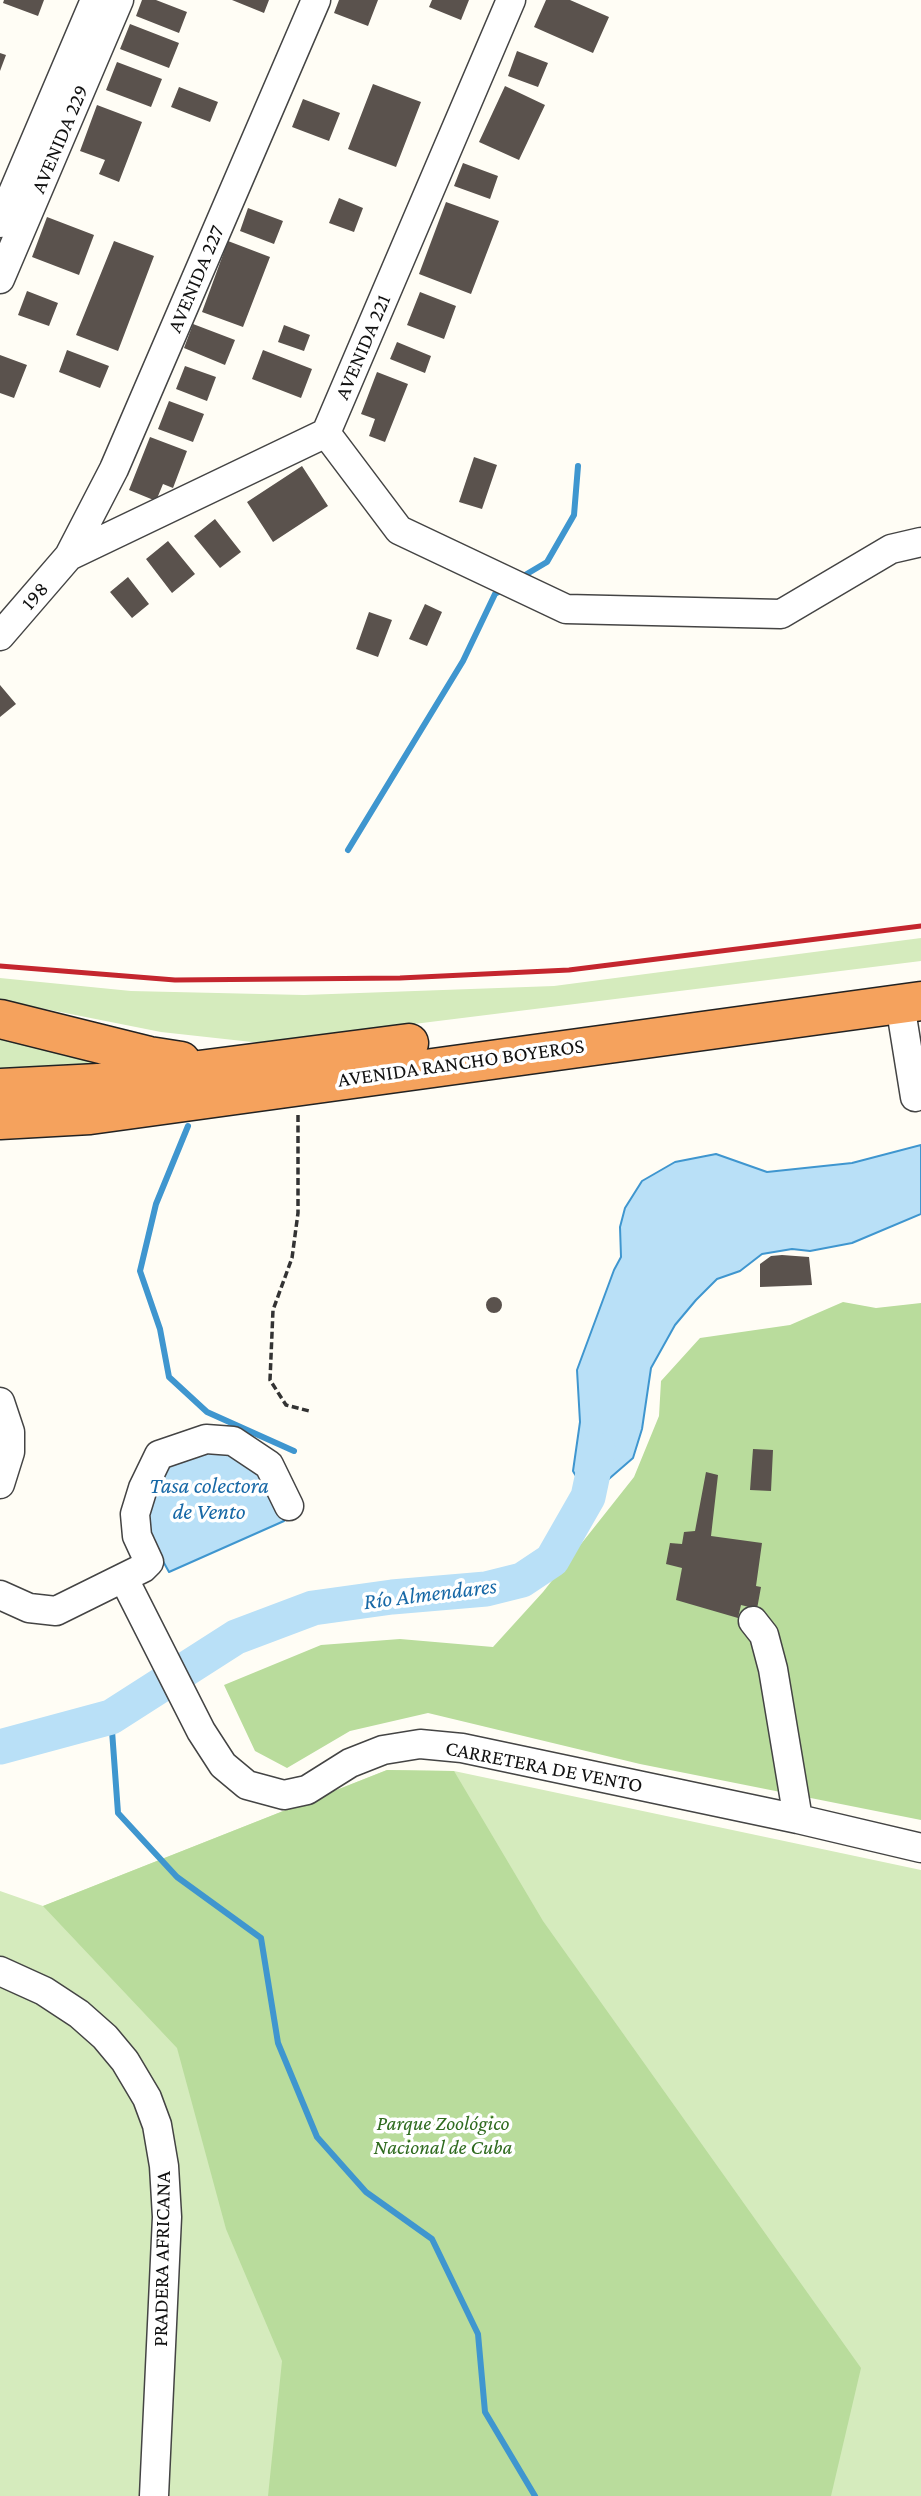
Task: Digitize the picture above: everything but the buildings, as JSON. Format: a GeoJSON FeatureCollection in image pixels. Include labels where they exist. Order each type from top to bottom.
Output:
{"type":"FeatureCollection","features":[{"type":"Feature","properties":{"kind":"highway","name":"AVENIDA RANCHO BOYEROS"},"geometry":{"type":"LineString","coordinates":[[0,1088],[98,1083],[256,1063],[914,994]]}},
{"type":"Feature","properties":{"kind":"highway","name":"AVENIDA RANCHO BOYEROS"},"geometry":{"type":"LineString","coordinates":[[0,1120],[90,1115],[914,994]]}},
{"type":"Feature","properties":{"kind":"highway"},"geometry":{"type":"LineString","coordinates":[[0,1019],[149,1056],[206,1063],[256,1063]]}},
{"type":"Feature","properties":{"kind":"street","name":"AVENIDA 229"},"geometry":{"type":"LineString","coordinates":[[0,223],[95,0]]}},
{"type":"Feature","properties":{"kind":"street","name":"AVENIDA 229"},"geometry":{"type":"LineString","coordinates":[[0,279],[119,0]]}},
{"type":"Feature","properties":{"kind":"street","name":"AVENIDA 227"},"geometry":{"type":"LineString","coordinates":[[69,555],[114,469],[316,0]]}},
{"type":"Feature","properties":{"kind":"street","name":"AVENIDA 221"},"geometry":{"type":"LineString","coordinates":[[326,433],[512,0]]}},
{"type":"Feature","properties":{"kind":"street"},"geometry":{"type":"LineString","coordinates":[[69,555],[326,433],[399,530],[566,609],[781,614],[891,549],[921,542]]}},
{"type":"Feature","properties":{"kind":"street","name":"198"},"geometry":{"type":"LineString","coordinates":[[0,636],[69,555]]}},
{"type":"Feature","properties":{"kind":"street"},"geometry":{"type":"LineString","coordinates":[[914,994],[915,1097]]}},
{"type":"Feature","properties":{"kind":"street"},"geometry":{"type":"LineString","coordinates":[[0,1402],[10,1432],[10,1452],[0,1485]]}},
{"type":"Feature","properties":{"kind":"street"},"geometry":{"type":"LineString","coordinates":[[0,1595],[29,1608],[55,1612],[124,1578],[149,1562],[137,1536],[135,1514],[143,1488],[159,1455],[206,1438],[233,1441],[269,1465],[289,1506]]}},
{"type":"Feature","properties":{"kind":"street","name":"CARRETERA DE VENTO"},"geometry":{"type":"LineString","coordinates":[[124,1578],[201,1731],[223,1765],[247,1785],[284,1795],[307,1790],[350,1763],[383,1750],[420,1744],[462,1748],[798,1819],[921,1848]]}},
{"type":"Feature","properties":{"kind":"street"},"geometry":{"type":"LineString","coordinates":[[753,1621],[764,1635],[773,1669],[798,1819]]}},
{"type":"Feature","properties":{"kind":"street","name":"PRADERA AFRICANA"},"geometry":{"type":"LineString","coordinates":[[0,1971],[44,1991],[79,2014],[105,2037],[131,2070],[157,2124],[164,2166],[167,2217],[154,2496]]}},
{"type":"Feature","properties":{"kind":"path"},"geometry":{"type":"LineString","coordinates":[[299,1085],[298,1213],[292,1258],[273,1310],[270,1380],[286,1405],[309,1411]]}},
{"type":"Feature","properties":{"kind":"green space"},"geometry":{"type":"Polygon","coordinates":[[[921,938],[921,961],[261,1043],[161,1032],[0,1000],[0,978],[131,991],[304,995],[554,986],[921,938]]]}},
{"type":"Feature","properties":{"kind":"green space"},"geometry":{"type":"Polygon","coordinates":[[[0,1039],[87,1056],[96,1063],[95,1071],[0,1080],[0,1039]]]}},
{"type":"Feature","properties":{"kind":"green space"},"geometry":{"type":"Polygon","coordinates":[[[843,1302],[876,1308],[921,1303],[921,1820],[640,1764],[428,1713],[350,1731],[287,1768],[255,1751],[224,1685],[321,1645],[400,1639],[493,1647],[543,1592],[634,1477],[659,1416],[661,1381],[700,1338],[790,1325],[843,1302]]]}},
{"type":"Feature","properties":{"kind":"green space","name":"Parque Zoológico Nacional de Cuba"},"geometry":{"type":"Polygon","coordinates":[[[387,1770],[454,1771],[921,1870],[921,2496],[0,2496],[0,1891],[43,1906],[387,1770]]]}},
{"type":"Feature","properties":{"kind":"green space"},"geometry":{"type":"Polygon","coordinates":[[[387,1770],[454,1771],[543,1921],[861,2368],[831,2496],[268,2496],[282,2361],[226,2229],[177,2048],[43,1906],[387,1770]]]}},
{"type":"Feature","properties":{"kind":"water"},"geometry":{"type":"Polygon","coordinates":[[[921,1145],[921,1214],[852,1243],[810,1251],[792,1249],[762,1254],[740,1271],[717,1279],[696,1300],[675,1325],[651,1368],[642,1429],[633,1458],[588,1497],[573,1471],[580,1422],[577,1370],[621,1257],[620,1227],[625,1208],[642,1181],[675,1162],[716,1154],[767,1172],[852,1163],[921,1145]]]}},
{"type":"Feature","properties":{"kind":"water","name":"Tasa colectora de Vento"},"geometry":{"type":"Polygon","coordinates":[[[200,1448],[232,1453],[262,1476],[284,1521],[169,1572],[149,1536],[148,1504],[156,1477],[180,1458],[200,1448]]]}},
{"type":"Feature","properties":{"kind":"waterway"},"geometry":{"type":"LineString","coordinates":[[520,578],[547,562],[574,515],[578,466]]}},
{"type":"Feature","properties":{"kind":"waterway"},"geometry":{"type":"LineString","coordinates":[[348,850],[463,661],[495,594],[502,590]]}},
{"type":"Feature","properties":{"kind":"waterway"},"geometry":{"type":"LineString","coordinates":[[188,1126],[156,1204],[140,1271],[160,1329],[169,1377],[207,1412],[294,1451]]}},
{"type":"Feature","properties":{"kind":"waterway","name":"Río Almendares"},"geometry":{"type":"LineString","coordinates":[[0,1747],[111,1717],[236,1637],[313,1608],[392,1597],[486,1589],[522,1580],[552,1560],[588,1497],[598,1450]]}},
{"type":"Feature","properties":{"kind":"waterway"},"geometry":{"type":"LineString","coordinates":[[111,1717],[118,1813],[177,1877],[261,1938],[278,2043],[317,2137],[366,2192],[432,2239],[478,2334],[485,2412],[535,2496]]}},
{"type":"Feature","properties":{"kind":"railway"},"geometry":{"type":"LineString","coordinates":[[0,966],[175,980],[400,978],[569,970],[921,926]]}}]}
